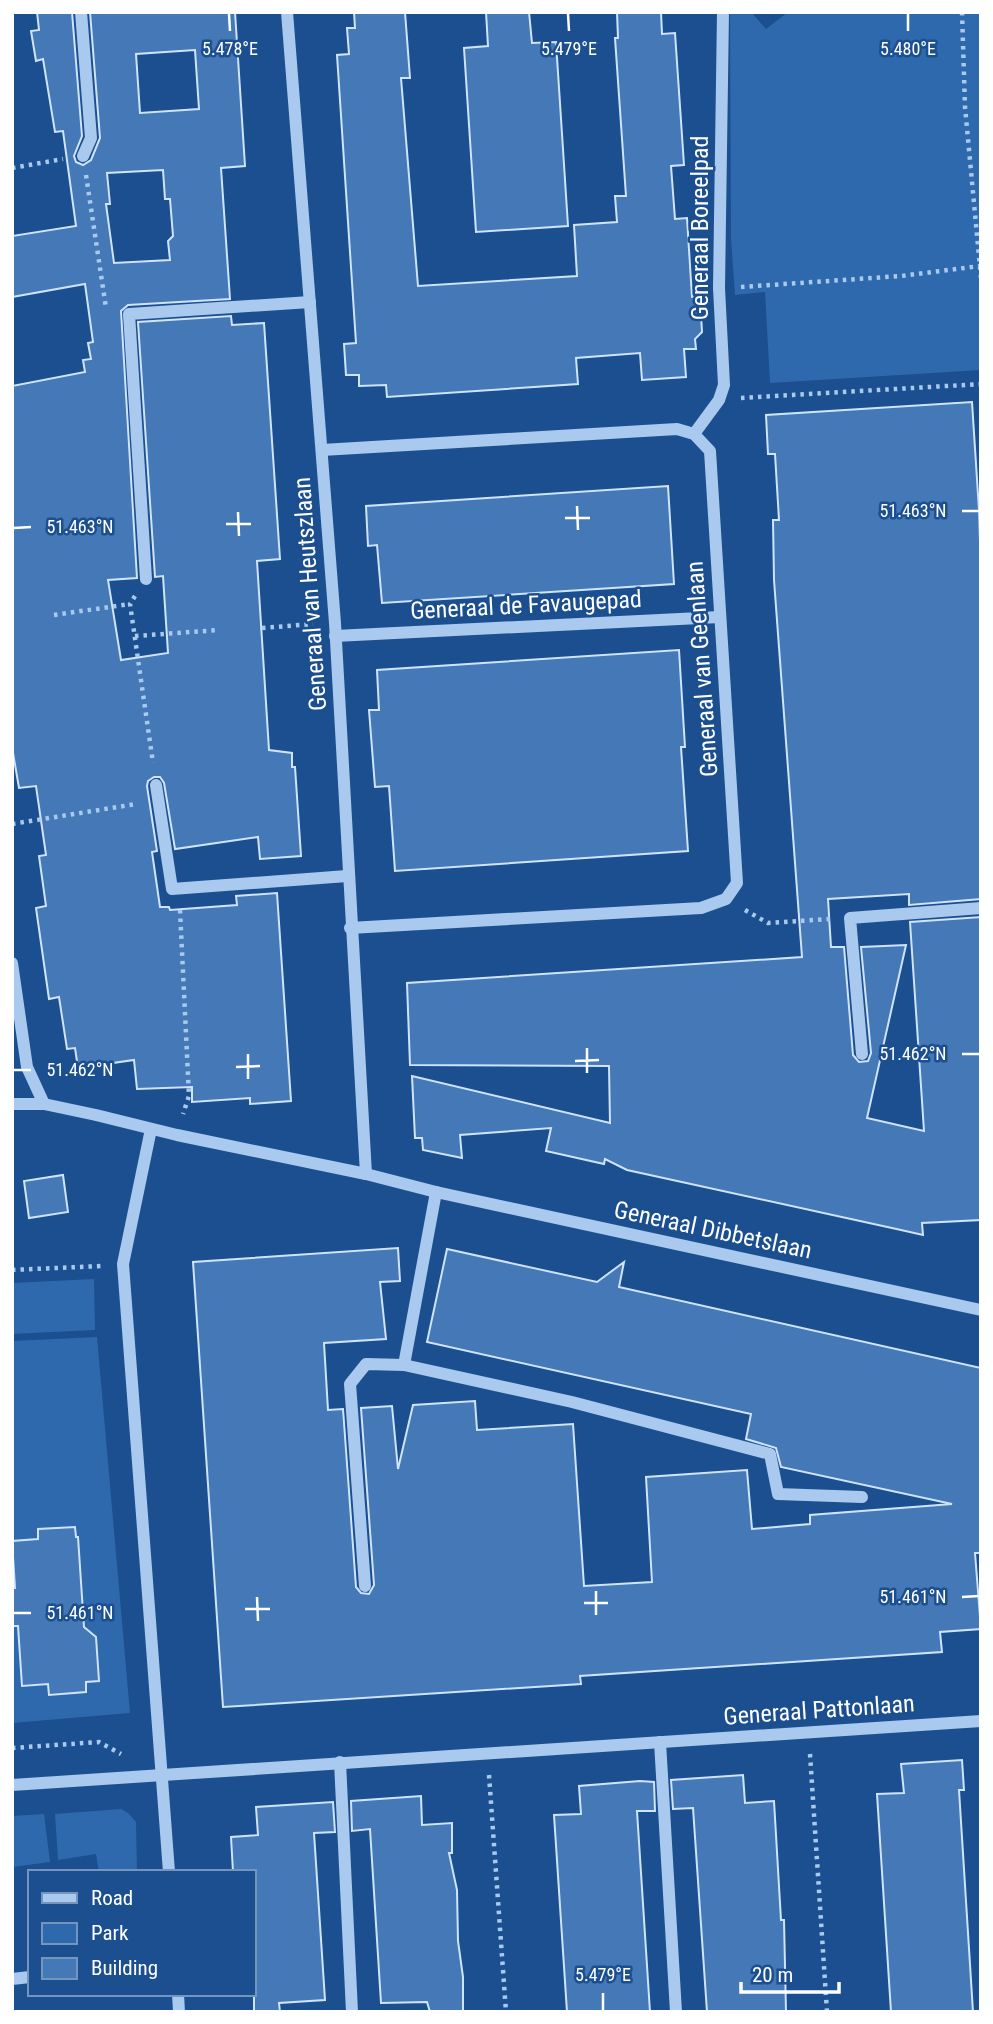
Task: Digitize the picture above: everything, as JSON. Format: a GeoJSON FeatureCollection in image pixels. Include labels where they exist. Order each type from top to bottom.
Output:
{"type":"FeatureCollection","features":[{"type":"Feature","properties":{"kind":"street"},"geometry":{"type":"LineString","coordinates":[[80,12],[91,138],[83,156]]}},
{"type":"Feature","properties":{"kind":"street","name":"Generaal van Heutszlaan"},"geometry":{"type":"LineString","coordinates":[[287,12],[335,630],[366,1174]]}},
{"type":"Feature","properties":{"kind":"street","name":"Generaal Boreelpad"},"geometry":{"type":"LineString","coordinates":[[694,434],[719,400],[724,385],[719,289],[723,12]]}},
{"type":"Feature","properties":{"kind":"street"},"geometry":{"type":"LineString","coordinates":[[146,579],[129,314],[310,302]]}},
{"type":"Feature","properties":{"kind":"street"},"geometry":{"type":"LineString","coordinates":[[322,450],[677,429],[694,434]]}},
{"type":"Feature","properties":{"kind":"street","name":"Generaal van Geenlaan"},"geometry":{"type":"LineString","coordinates":[[694,434],[710,452],[737,883],[726,899]]}},
{"type":"Feature","properties":{"kind":"street","name":"Generaal de Favaugepad"},"geometry":{"type":"LineString","coordinates":[[335,630],[720,617]]}},
{"type":"Feature","properties":{"kind":"street"},"geometry":{"type":"LineString","coordinates":[[156,785],[173,889],[347,876]]}},
{"type":"Feature","properties":{"kind":"street"},"geometry":{"type":"LineString","coordinates":[[350,928],[701,908],[726,899]]}},
{"type":"Feature","properties":{"kind":"street"},"geometry":{"type":"LineString","coordinates":[[862,1054],[850,918],[981,908]]}},
{"type":"Feature","properties":{"kind":"street"},"geometry":{"type":"LineString","coordinates":[[12,962],[27,1067],[44,1104]]}},
{"type":"Feature","properties":{"kind":"street","name":"Generaal Dibbetslaan"},"geometry":{"type":"LineString","coordinates":[[12,1104],[44,1104],[981,1310]]}},
{"type":"Feature","properties":{"kind":"street"},"geometry":{"type":"LineString","coordinates":[[151,1129],[123,1265],[169,1870]]}},
{"type":"Feature","properties":{"kind":"street"},"geometry":{"type":"LineString","coordinates":[[404,1365],[436,1192]]}},
{"type":"Feature","properties":{"kind":"street"},"geometry":{"type":"LineString","coordinates":[[365,1587],[350,1384],[366,1364],[404,1365],[572,1402],[770,1454],[778,1494],[862,1497]]}},
{"type":"Feature","properties":{"kind":"street","name":"Generaal Pattonlaan"},"geometry":{"type":"LineString","coordinates":[[12,1785],[981,1721]]}},
{"type":"Feature","properties":{"kind":"street"},"geometry":{"type":"LineString","coordinates":[[660,1742],[676,2012]]}},
{"type":"Feature","properties":{"kind":"street"},"geometry":{"type":"LineString","coordinates":[[340,1762],[352,2012]]}},
{"type":"Feature","properties":{"kind":"path"},"geometry":{"type":"LineString","coordinates":[[962,12],[965,107],[981,278]]}},
{"type":"Feature","properties":{"kind":"path"},"geometry":{"type":"LineString","coordinates":[[12,168],[83,156],[107,315],[129,314]]}},
{"type":"Feature","properties":{"kind":"path"},"geometry":{"type":"LineString","coordinates":[[719,289],[901,276],[980,266]]}},
{"type":"Feature","properties":{"kind":"path"},"geometry":{"type":"LineString","coordinates":[[719,400],[981,384]]}},
{"type":"Feature","properties":{"kind":"path"},"geometry":{"type":"LineString","coordinates":[[146,579],[130,604],[156,785]]}},
{"type":"Feature","properties":{"kind":"path"},"geometry":{"type":"LineString","coordinates":[[54,615],[130,604]]}},
{"type":"Feature","properties":{"kind":"path"},"geometry":{"type":"LineString","coordinates":[[261,628],[335,630]]}},
{"type":"Feature","properties":{"kind":"path"},"geometry":{"type":"LineString","coordinates":[[135,636],[219,631]]}},
{"type":"Feature","properties":{"kind":"path"},"geometry":{"type":"LineString","coordinates":[[12,824],[159,800]]}},
{"type":"Feature","properties":{"kind":"path"},"geometry":{"type":"LineString","coordinates":[[177,1135],[189,1096],[179,888]]}},
{"type":"Feature","properties":{"kind":"path"},"geometry":{"type":"LineString","coordinates":[[726,899],[768,923],[850,918]]}},
{"type":"Feature","properties":{"kind":"path"},"geometry":{"type":"LineString","coordinates":[[12,1270],[123,1265]]}},
{"type":"Feature","properties":{"kind":"path"},"geometry":{"type":"LineString","coordinates":[[809,1732],[827,2012]]}},
{"type":"Feature","properties":{"kind":"path"},"geometry":{"type":"LineString","coordinates":[[12,1748],[99,1742],[162,1776]]}},
{"type":"Feature","properties":{"kind":"path"},"geometry":{"type":"LineString","coordinates":[[488,1753],[506,2012]]}},
{"type":"Feature","properties":{"kind":"green space"},"geometry":{"type":"Polygon","coordinates":[[[730,12],[751,12],[766,29],[788,12],[981,12],[981,370],[770,383],[765,292],[735,295],[731,239],[730,12]]]}},
{"type":"Feature","properties":{"kind":"green space"},"geometry":{"type":"Polygon","coordinates":[[[94,1279],[95,1330],[12,1334],[12,1283],[94,1279]]]}},
{"type":"Feature","properties":{"kind":"green space"},"geometry":{"type":"Polygon","coordinates":[[[97,1337],[130,1713],[12,1723],[12,1341],[97,1337]]]}},
{"type":"Feature","properties":{"kind":"green space"},"geometry":{"type":"Polygon","coordinates":[[[121,1809],[128,1813],[136,1822],[137,1870],[99,1870],[96,1854],[58,1860],[55,1814],[121,1809]]]}},
{"type":"Feature","properties":{"kind":"green space"},"geometry":{"type":"Polygon","coordinates":[[[44,1814],[50,1862],[12,1867],[12,1816],[44,1814]]]}},
{"type":"Feature","properties":{"kind":"building"},"geometry":{"type":"Polygon","coordinates":[[[37,12],[72,12],[82,136],[74,156],[76,162],[83,165],[91,160],[100,138],[90,12],[235,12],[245,166],[221,168],[230,299],[128,305],[121,311],[137,578],[108,580],[121,660],[168,653],[163,576],[155,577],[138,322],[231,316],[232,325],[264,323],[280,559],[257,561],[269,750],[292,753],[301,856],[260,859],[258,837],[175,849],[164,783],[160,777],[154,777],[148,781],[147,786],[157,851],[152,852],[160,907],[169,907],[170,910],[237,905],[236,896],[277,893],[291,1101],[250,1104],[250,1098],[192,1102],[192,1087],[137,1089],[134,1060],[78,1068],[75,1048],[67,1049],[59,997],[49,999],[36,908],[46,906],[39,856],[46,855],[36,786],[19,788],[12,747],[12,386],[85,372],[83,360],[91,359],[88,343],[93,342],[85,284],[12,297],[12,236],[76,226],[63,131],[55,132],[43,59],[36,61],[31,31],[39,30],[37,12]],[[195,50],[136,54],[140,113],[199,109],[195,50]],[[163,170],[107,173],[110,204],[106,204],[114,263],[170,260],[168,241],[173,236],[170,199],[165,199],[163,170]]]}},
{"type":"Feature","properties":{"kind":"building"},"geometry":{"type":"Polygon","coordinates":[[[354,12],[405,12],[410,78],[401,78],[418,286],[577,276],[574,225],[617,222],[615,196],[626,196],[615,38],[618,38],[617,12],[661,12],[662,34],[675,33],[684,165],[671,166],[675,219],[687,218],[692,297],[700,296],[702,332],[695,339],[696,349],[684,349],[686,377],[642,380],[640,353],[576,358],[578,384],[387,397],[386,385],[359,386],[359,375],[346,375],[344,344],[356,343],[337,55],[349,54],[347,28],[355,28],[354,12]]]}},
{"type":"Feature","properties":{"kind":"building"},"geometry":{"type":"Polygon","coordinates":[[[486,12],[529,12],[532,43],[556,42],[568,226],[476,232],[464,48],[488,46],[486,12]]]}},
{"type":"Feature","properties":{"kind":"building"},"geometry":{"type":"Polygon","coordinates":[[[972,402],[981,572],[981,899],[909,905],[909,894],[828,899],[831,947],[844,947],[853,1055],[859,1062],[868,1061],[871,1053],[861,947],[906,945],[867,1118],[924,1131],[910,922],[981,917],[981,1220],[922,1223],[923,1235],[627,1170],[605,1159],[604,1164],[546,1151],[551,1128],[460,1135],[462,1158],[423,1150],[422,1138],[415,1138],[412,1076],[610,1123],[609,1066],[410,1065],[407,983],[802,957],[774,580],[773,520],[779,520],[775,454],[768,454],[766,415],[972,402]]]}},
{"type":"Feature","properties":{"kind":"building"},"geometry":{"type":"Polygon","coordinates":[[[668,486],[674,584],[382,603],[377,545],[368,546],[366,506],[668,486]]]}},
{"type":"Feature","properties":{"kind":"building"},"geometry":{"type":"Polygon","coordinates":[[[679,650],[685,747],[681,747],[688,851],[395,871],[389,786],[375,787],[369,710],[379,710],[377,670],[679,650]]]}},
{"type":"Feature","properties":{"kind":"building"},"geometry":{"type":"Polygon","coordinates":[[[63,1175],[68,1212],[29,1218],[24,1181],[63,1175]]]}},
{"type":"Feature","properties":{"kind":"building"},"geometry":{"type":"Polygon","coordinates":[[[398,1248],[400,1281],[380,1282],[386,1339],[324,1343],[328,1410],[343,1409],[356,1587],[361,1593],[369,1594],[374,1585],[361,1408],[392,1406],[398,1469],[413,1405],[475,1401],[477,1430],[573,1424],[584,1586],[652,1582],[646,1477],[747,1470],[752,1529],[810,1524],[810,1515],[952,1504],[781,1467],[776,1448],[746,1439],[751,1414],[427,1342],[447,1249],[597,1282],[624,1262],[619,1287],[981,1368],[981,1553],[975,1553],[981,1629],[940,1632],[942,1652],[580,1676],[581,1684],[223,1707],[193,1262],[398,1248]]]}},
{"type":"Feature","properties":{"kind":"building"},"geometry":{"type":"Polygon","coordinates":[[[75,1527],[84,1627],[96,1637],[99,1681],[86,1682],[86,1692],[49,1695],[48,1684],[22,1686],[18,1626],[12,1626],[12,1588],[15,1588],[12,1541],[38,1539],[38,1529],[75,1527]]]}},
{"type":"Feature","properties":{"kind":"building"},"geometry":{"type":"Polygon","coordinates":[[[962,1760],[964,1790],[959,1790],[973,2012],[891,2012],[877,1794],[904,1793],[901,1764],[962,1760]]]}},
{"type":"Feature","properties":{"kind":"building"},"geometry":{"type":"Polygon","coordinates":[[[743,1775],[745,1803],[774,1801],[781,1920],[784,1920],[786,2012],[707,2012],[693,1808],[673,1809],[671,1780],[743,1775]]]}},
{"type":"Feature","properties":{"kind":"building"},"geometry":{"type":"Polygon","coordinates":[[[654,1782],[655,1811],[637,1811],[650,2012],[567,2012],[554,1815],[581,1814],[579,1786],[654,1782]]]}},
{"type":"Feature","properties":{"kind":"building"},"geometry":{"type":"Polygon","coordinates":[[[421,1796],[422,1825],[452,1823],[452,1853],[449,1853],[457,1890],[463,2012],[430,2012],[427,2002],[381,2003],[370,1829],[352,1831],[351,1801],[421,1796]]]}},
{"type":"Feature","properties":{"kind":"building"},"geometry":{"type":"Polygon","coordinates":[[[333,1802],[335,1832],[314,1833],[325,2000],[279,2003],[280,2012],[254,2012],[256,1870],[233,1870],[231,1837],[258,1835],[256,1807],[333,1802]]]}}]}
